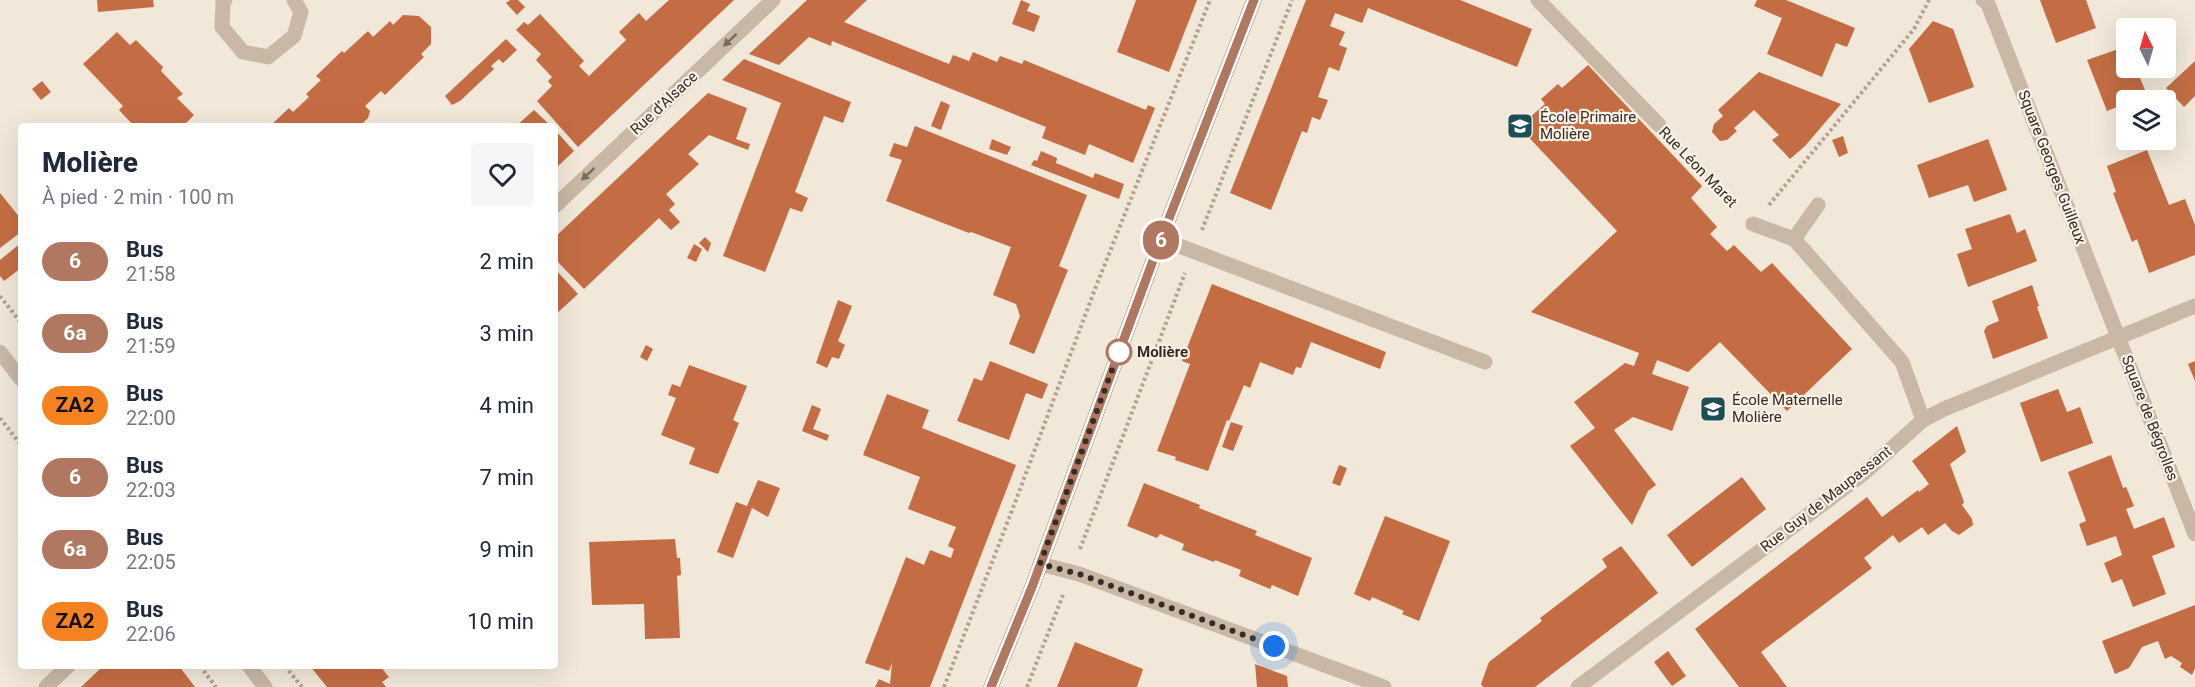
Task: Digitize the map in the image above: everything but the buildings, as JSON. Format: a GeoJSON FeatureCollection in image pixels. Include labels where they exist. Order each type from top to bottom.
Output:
{"type":"FeatureCollection","features":[{"type":"Feature","properties":{"kind":"main road"},"geometry":{"type":"LineString","coordinates":[[991,687],[1254,0]]}},
{"type":"Feature","properties":{"kind":"street"},"geometry":{"type":"LineString","coordinates":[[225,0],[222,27],[243,52],[268,57],[294,36],[301,12],[294,0]]}},
{"type":"Feature","properties":{"kind":"street","name":"Rue d’Alsace"},"geometry":{"type":"LineString","coordinates":[[558,203],[773,0]]}},
{"type":"Feature","properties":{"kind":"street","name":"Rue Léon Maret"},"geometry":{"type":"LineString","coordinates":[[1538,0],[1659,125]]}},
{"type":"Feature","properties":{"kind":"street","name":"Square Georges Guilleux"},"geometry":{"type":"LineString","coordinates":[[1983,0],[1988,4],[2119,336]]}},
{"type":"Feature","properties":{"kind":"street"},"geometry":{"type":"LineString","coordinates":[[1794,239],[1818,205]]}},
{"type":"Feature","properties":{"kind":"street"},"geometry":{"type":"LineString","coordinates":[[1753,224],[1794,239],[1902,362],[1923,420]]}},
{"type":"Feature","properties":{"kind":"street"},"geometry":{"type":"LineString","coordinates":[[1161,239],[1485,362]]}},
{"type":"Feature","properties":{"kind":"street","name":"Rue Guy de Maupassant"},"geometry":{"type":"LineString","coordinates":[[1578,687],[1863,474],[1923,420],[1944,409],[2195,306]]}},
{"type":"Feature","properties":{"kind":"street","name":"Square de Bégrolles"},"geometry":{"type":"LineString","coordinates":[[2119,336],[2195,534]]}},
{"type":"Feature","properties":{"kind":"street"},"geometry":{"type":"LineString","coordinates":[[0,352],[18,375]]}},
{"type":"Feature","properties":{"kind":"street"},"geometry":{"type":"LineString","coordinates":[[1040,564],[1072,571],[1384,687]]}},
{"type":"Feature","properties":{"kind":"street"},"geometry":{"type":"LineString","coordinates":[[46,687],[65,669]]}},
{"type":"Feature","properties":{"kind":"street"},"geometry":{"type":"LineString","coordinates":[[251,669],[266,687]]}},
{"type":"Feature","properties":{"kind":"path"},"geometry":{"type":"LineString","coordinates":[[944,687],[1095,288],[1210,0]]}},
{"type":"Feature","properties":{"kind":"path"},"geometry":{"type":"LineString","coordinates":[[1027,687],[1292,0]]}},
{"type":"Feature","properties":{"kind":"path"},"geometry":{"type":"LineString","coordinates":[[1753,224],[1914,29],[1929,0]]}},
{"type":"Feature","properties":{"kind":"path","name":"Rue Léon Maret"},"geometry":{"type":"LineString","coordinates":[[1659,125],[1753,224]]}},
{"type":"Feature","properties":{"kind":"path"},"geometry":{"type":"LineString","coordinates":[[0,296],[18,319]]}},
{"type":"Feature","properties":{"kind":"path"},"geometry":{"type":"LineString","coordinates":[[0,418],[18,441]]}},
{"type":"Feature","properties":{"kind":"path"},"geometry":{"type":"LineString","coordinates":[[202,669],[216,687]]}},
{"type":"Feature","properties":{"kind":"path"},"geometry":{"type":"LineString","coordinates":[[287,669],[302,687]]}},
{"type":"Feature","properties":{"kind":"bus line","name":"6"},"geometry":{"type":"LineString","coordinates":[[991,687],[1032,587],[1161,239],[1254,0]]}},
{"type":"Feature","properties":{"kind":"place","name":"École Primaire Molière"},"geometry":{"type":"Point","coordinates":[1520,126]}},
{"type":"Feature","properties":{"kind":"place","name":"Molière"},"geometry":{"type":"Point","coordinates":[1119,352]}},
{"type":"Feature","properties":{"kind":"place","name":"École Maternelle Molière"},"geometry":{"type":"Point","coordinates":[1713,409]}},
{"type":"Feature","properties":{"kind":"route"},"geometry":{"type":"LineString","coordinates":[[1119,352],[1121,346],[1040,564],[1079,574],[1274,646]]}}]}
